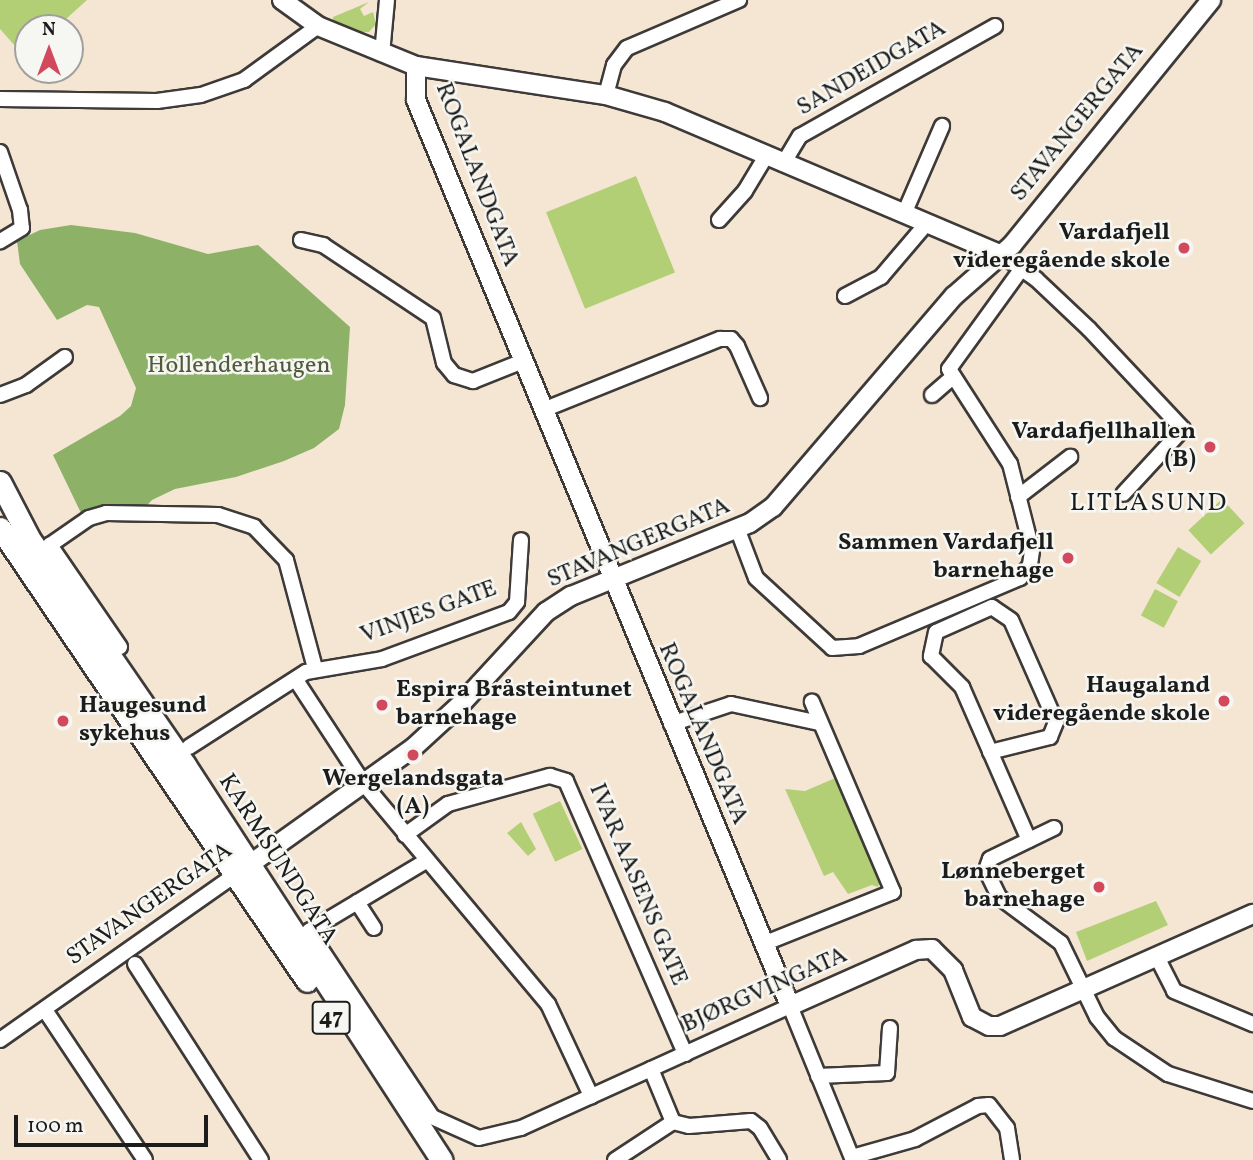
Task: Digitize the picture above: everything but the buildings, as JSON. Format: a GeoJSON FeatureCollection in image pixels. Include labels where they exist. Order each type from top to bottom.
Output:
{"type":"FeatureCollection","features":[{"type":"Feature","properties":{"kind":"main road","name":"KARMSUNDGATA"},"geometry":{"type":"LineString","coordinates":[[0,482],[29,538],[428,1160]]}},
{"type":"Feature","properties":{"kind":"main road","name":"KARMSUNDGATA"},"geometry":{"type":"LineString","coordinates":[[0,528],[242,870],[442,1160]]}},
{"type":"Feature","properties":{"kind":"street","name":"ROGALANDGATA"},"geometry":{"type":"LineString","coordinates":[[282,0],[318,26],[416,66],[416,100],[852,1159],[915,1139],[971,1110],[989,1105],[1007,1128],[1012,1160]]}},
{"type":"Feature","properties":{"kind":"street"},"geometry":{"type":"LineString","coordinates":[[382,54],[387,0]]}},
{"type":"Feature","properties":{"kind":"street"},"geometry":{"type":"LineString","coordinates":[[606,95],[614,65],[627,48],[739,0]]}},
{"type":"Feature","properties":{"kind":"street","name":"STAVANGERGATA"},"geometry":{"type":"LineString","coordinates":[[0,1040],[364,784],[439,725],[546,611],[611,579],[762,516],[787,492],[954,296],[1002,255],[1211,0]]}},
{"type":"Feature","properties":{"kind":"street"},"geometry":{"type":"LineString","coordinates":[[0,99],[157,101],[192,97],[244,79],[318,26]]}},
{"type":"Feature","properties":{"kind":"street","name":"SANDEIDGATA"},"geometry":{"type":"LineString","coordinates":[[719,220],[800,136],[995,26]]}},
{"type":"Feature","properties":{"kind":"street"},"geometry":{"type":"LineString","coordinates":[[416,66],[606,95],[666,112],[1002,255],[1022,268],[1089,329],[1183,429],[1123,494]]}},
{"type":"Feature","properties":{"kind":"street"},"geometry":{"type":"LineString","coordinates":[[904,214],[942,126]]}},
{"type":"Feature","properties":{"kind":"street"},"geometry":{"type":"LineString","coordinates":[[0,152],[20,210],[22,228],[0,241]]}},
{"type":"Feature","properties":{"kind":"street"},"geometry":{"type":"LineString","coordinates":[[845,296],[881,276],[927,223]]}},
{"type":"Feature","properties":{"kind":"street"},"geometry":{"type":"LineString","coordinates":[[301,240],[323,245],[433,318],[439,349],[454,375],[473,381],[523,361]]}},
{"type":"Feature","properties":{"kind":"street"},"geometry":{"type":"LineString","coordinates":[[737,528],[756,578],[824,645],[840,650],[859,646],[1020,579],[1032,558],[1004,450],[953,377],[951,362],[1022,268]]}},
{"type":"Feature","properties":{"kind":"street"},"geometry":{"type":"LineString","coordinates":[[543,410],[720,339],[731,339],[737,346],[760,398]]}},
{"type":"Feature","properties":{"kind":"street"},"geometry":{"type":"LineString","coordinates":[[0,395],[26,385],[65,357]]}},
{"type":"Feature","properties":{"kind":"street"},"geometry":{"type":"LineString","coordinates":[[932,395],[953,377]]}},
{"type":"Feature","properties":{"kind":"street"},"geometry":{"type":"LineString","coordinates":[[1018,498],[1070,457]]}},
{"type":"Feature","properties":{"kind":"street"},"geometry":{"type":"LineString","coordinates":[[120,647],[50,545],[89,518],[106,513],[218,515],[254,527],[286,560],[315,668]]}},
{"type":"Feature","properties":{"kind":"street","name":"VINJES GATE"},"geometry":{"type":"LineString","coordinates":[[189,747],[315,668],[382,659],[509,612],[517,602],[520,540]]}},
{"type":"Feature","properties":{"kind":"street"},"geometry":{"type":"LineString","coordinates":[[990,752],[1050,737],[1056,722],[1011,620],[992,607],[943,627],[931,639],[930,648],[937,664],[962,687],[990,752],[1029,839]]}},
{"type":"Feature","properties":{"kind":"street"},"geometry":{"type":"LineString","coordinates":[[296,680],[364,784],[548,1004],[591,1096]]}},
{"type":"Feature","properties":{"kind":"street"},"geometry":{"type":"LineString","coordinates":[[763,944],[893,892],[812,702]]}},
{"type":"Feature","properties":{"kind":"street"},"geometry":{"type":"LineString","coordinates":[[671,724],[731,704],[820,723]]}},
{"type":"Feature","properties":{"kind":"street","name":"IVAR AASENS GATE"},"geometry":{"type":"LineString","coordinates":[[405,835],[448,804],[551,776],[566,781],[685,1054]]}},
{"type":"Feature","properties":{"kind":"street"},"geometry":{"type":"LineString","coordinates":[[1054,828],[990,859],[987,876],[1006,904],[1061,943],[1084,989],[1114,1038],[1140,1058],[1180,1079],[1253,1101]]}},
{"type":"Feature","properties":{"kind":"street"},"geometry":{"type":"LineString","coordinates":[[374,928],[358,902],[426,861]]}},
{"type":"Feature","properties":{"kind":"street","name":"BJØRGVINGATA"},"geometry":{"type":"LineString","coordinates":[[358,902],[309,931],[432,1117],[474,1137],[486,1137],[521,1128],[790,1006],[924,949],[946,959],[972,1017],[989,1026],[1010,1023],[1253,914]]}},
{"type":"Feature","properties":{"kind":"street"},"geometry":{"type":"LineString","coordinates":[[1157,957],[1174,991],[1253,1024]]}},
{"type":"Feature","properties":{"kind":"street"},"geometry":{"type":"LineString","coordinates":[[135,964],[261,1160]]}},
{"type":"Feature","properties":{"kind":"street"},"geometry":{"type":"LineString","coordinates":[[45,1010],[145,1160]]}},
{"type":"Feature","properties":{"kind":"street"},"geometry":{"type":"LineString","coordinates":[[818,1076],[887,1073],[890,1028]]}},
{"type":"Feature","properties":{"kind":"street"},"geometry":{"type":"LineString","coordinates":[[650,1069],[673,1122]]}},
{"type":"Feature","properties":{"kind":"street"},"geometry":{"type":"LineString","coordinates":[[673,1122],[689,1126],[751,1121],[779,1160]]}},
{"type":"Feature","properties":{"kind":"street"},"geometry":{"type":"LineString","coordinates":[[615,1160],[619,1153],[657,1136],[673,1122]]}},
{"type":"Feature","properties":{"kind":"green space"},"geometry":{"type":"Polygon","coordinates":[[[0,0],[87,0],[72,14],[14,14],[14,45],[0,29],[0,0]]]}},
{"type":"Feature","properties":{"kind":"green space"},"geometry":{"type":"Polygon","coordinates":[[[369,2],[360,9],[364,16],[373,12],[376,24],[369,32],[357,32],[333,21],[333,17],[369,2]]]}},
{"type":"Feature","properties":{"kind":"green space"},"geometry":{"type":"Polygon","coordinates":[[[636,176],[675,272],[585,309],[546,212],[636,176]]]}},
{"type":"Feature","properties":{"kind":"green space","name":"Hollenderhaugen"},"geometry":{"type":"Polygon","coordinates":[[[71,225],[135,233],[208,254],[258,245],[350,327],[345,405],[339,429],[314,448],[284,461],[236,477],[175,489],[152,500],[139,514],[81,513],[53,455],[120,416],[131,406],[136,388],[99,307],[87,305],[57,320],[20,264],[17,241],[40,230],[71,225]]]}},
{"type":"Feature","properties":{"kind":"green space"},"geometry":{"type":"Polygon","coordinates":[[[1222,499],[1245,523],[1211,555],[1188,530],[1222,499]]]}},
{"type":"Feature","properties":{"kind":"green space"},"geometry":{"type":"Polygon","coordinates":[[[1178,547],[1201,561],[1180,597],[1156,583],[1178,547]]]}},
{"type":"Feature","properties":{"kind":"green space"},"geometry":{"type":"Polygon","coordinates":[[[1155,589],[1178,601],[1164,628],[1141,615],[1155,589]]]}},
{"type":"Feature","properties":{"kind":"green space"},"geometry":{"type":"Polygon","coordinates":[[[840,776],[882,874],[878,887],[872,885],[848,894],[833,872],[824,876],[785,789],[805,791],[840,776]]]}},
{"type":"Feature","properties":{"kind":"green space"},"geometry":{"type":"Polygon","coordinates":[[[560,801],[582,849],[555,862],[533,814],[560,801]]]}},
{"type":"Feature","properties":{"kind":"green space"},"geometry":{"type":"Polygon","coordinates":[[[521,822],[536,849],[528,856],[507,833],[521,822]]]}},
{"type":"Feature","properties":{"kind":"green space"},"geometry":{"type":"Polygon","coordinates":[[[1156,901],[1168,925],[1087,961],[1076,932],[1156,901]]]}},
{"type":"Feature","properties":{"kind":"place","name":"Vardafjell videregående skole"},"geometry":{"type":"Point","coordinates":[1184,248]}},
{"type":"Feature","properties":{"kind":"place","name":"Vardafjellhallen (B)"},"geometry":{"type":"Point","coordinates":[1210,447]}},
{"type":"Feature","properties":{"kind":"place","name":"Sammen Vardafjell barnehage"},"geometry":{"type":"Point","coordinates":[1068,558]}},
{"type":"Feature","properties":{"kind":"place","name":"Haugaland videregående skole"},"geometry":{"type":"Point","coordinates":[1224,701]}},
{"type":"Feature","properties":{"kind":"place","name":"Espira Bråsteintunet barnehage"},"geometry":{"type":"Point","coordinates":[382,705]}},
{"type":"Feature","properties":{"kind":"place","name":"Haugesund sykehus"},"geometry":{"type":"Point","coordinates":[63,721]}},
{"type":"Feature","properties":{"kind":"place","name":"Wergelandsgata (A)"},"geometry":{"type":"Point","coordinates":[413,755]}},
{"type":"Feature","properties":{"kind":"place","name":"Lønneberget barnehage"},"geometry":{"type":"Point","coordinates":[1099,887]}},
{"type":"Feature","properties":{"kind":"district","name":"LITLASUND"},"geometry":{"type":"Point","coordinates":[1149,504]}}]}
